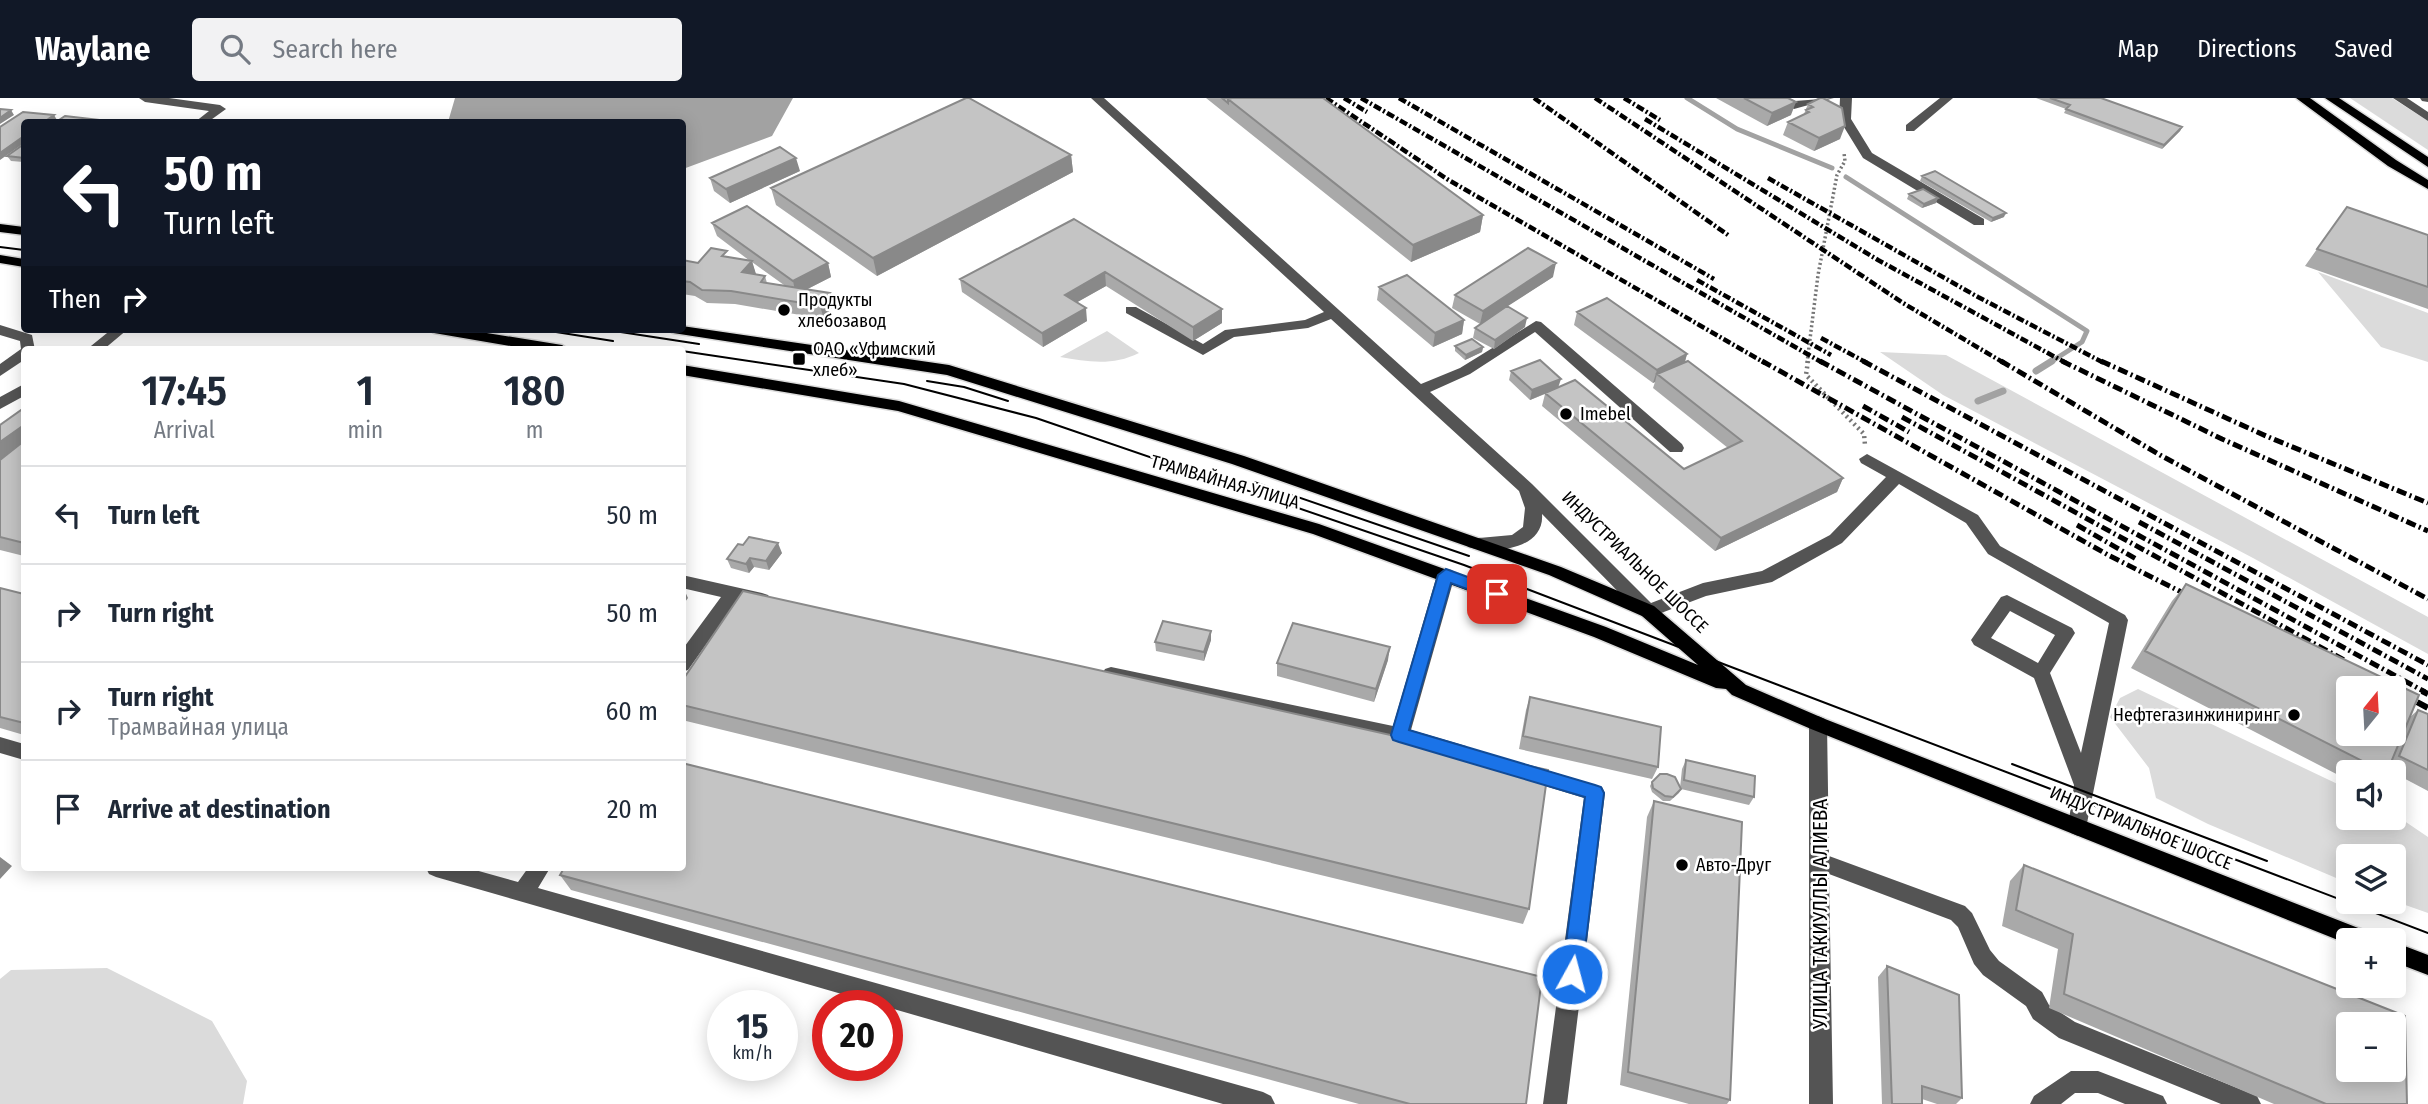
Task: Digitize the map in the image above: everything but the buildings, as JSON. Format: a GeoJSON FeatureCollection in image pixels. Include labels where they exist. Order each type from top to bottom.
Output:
{"type":"FeatureCollection","features":[{"type":"Feature","properties":{"kind":"main road"},"geometry":{"type":"LineString","coordinates":[[2302,98],[2392,163],[2428,185]]}},
{"type":"Feature","properties":{"kind":"main road"},"geometry":{"type":"LineString","coordinates":[[2331,98],[2428,163]]}},
{"type":"Feature","properties":{"kind":"main road"},"geometry":{"type":"LineString","coordinates":[[0,228],[21,232]]}},
{"type":"Feature","properties":{"kind":"main road"},"geometry":{"type":"LineString","coordinates":[[0,259],[21,262]]}},
{"type":"Feature","properties":{"kind":"main road","name":"ТРАМВАЙНАЯ УЛИЦА"},"geometry":{"type":"LineString","coordinates":[[686,331],[949,370],[1238,460],[1555,571],[1648,611]]}},
{"type":"Feature","properties":{"kind":"main road"},"geometry":{"type":"LineString","coordinates":[[458,333],[538,346]]}},
{"type":"Feature","properties":{"kind":"main road","name":"ТРАМВАЙНАЯ УЛИЦА"},"geometry":{"type":"LineString","coordinates":[[686,371],[900,406],[1319,530],[1600,632],[1740,690]]}},
{"type":"Feature","properties":{"kind":"main road","name":"ИНДУСТРИАЛЬНОЕ ШОССЕ"},"geometry":{"type":"LineString","coordinates":[[1648,611],[1740,690],[1818,724],[2336,929]]}},
{"type":"Feature","properties":{"kind":"main road"},"geometry":{"type":"LineString","coordinates":[[2406,957],[2428,965]]}},
{"type":"Feature","properties":{"kind":"street"},"geometry":{"type":"LineString","coordinates":[[145,98],[220,109],[205,119]]}},
{"type":"Feature","properties":{"kind":"street","name":"ИНДУСТРИАЛЬНОЕ ШОССЕ"},"geometry":{"type":"LineString","coordinates":[[1097,98],[1526,488],[1648,611]]}},
{"type":"Feature","properties":{"kind":"street"},"geometry":{"type":"LineString","coordinates":[[1780,98],[1794,105],[1828,98]]}},
{"type":"Feature","properties":{"kind":"street"},"geometry":{"type":"LineString","coordinates":[[1846,98],[1845,119],[1867,155],[1979,222]]}},
{"type":"Feature","properties":{"kind":"street"},"geometry":{"type":"LineString","coordinates":[[1910,128],[1947,98]]}},
{"type":"Feature","properties":{"kind":"street"},"geometry":{"type":"LineString","coordinates":[[2399,98],[2428,117]]}},
{"type":"Feature","properties":{"kind":"street"},"geometry":{"type":"LineString","coordinates":[[1130,310],[1203,350],[1230,333],[1308,324],[1333,313]]}},
{"type":"Feature","properties":{"kind":"street"},"geometry":{"type":"LineString","coordinates":[[1419,391],[1465,371],[1536,326],[1676,448]]}},
{"type":"Feature","properties":{"kind":"street"},"geometry":{"type":"LineString","coordinates":[[0,330],[27,338],[26,346]]}},
{"type":"Feature","properties":{"kind":"street"},"geometry":{"type":"LineString","coordinates":[[98,346],[116,333]]}},
{"type":"Feature","properties":{"kind":"street"},"geometry":{"type":"LineString","coordinates":[[0,371],[21,355]]}},
{"type":"Feature","properties":{"kind":"street"},"geometry":{"type":"LineString","coordinates":[[0,391],[21,388]]}},
{"type":"Feature","properties":{"kind":"street"},"geometry":{"type":"LineString","coordinates":[[0,404],[21,389]]}},
{"type":"Feature","properties":{"kind":"street"},"geometry":{"type":"LineString","coordinates":[[1867,458],[1972,519],[1994,550],[2119,620],[2084,785],[2078,827]]}},
{"type":"Feature","properties":{"kind":"street"},"geometry":{"type":"LineString","coordinates":[[1648,611],[1703,590],[1766,577],[1836,539],[1897,476]]}},
{"type":"Feature","properties":{"kind":"street"},"geometry":{"type":"LineString","coordinates":[[1474,543],[1508,544],[1528,536],[1534,525],[1535,509],[1526,488]]}},
{"type":"Feature","properties":{"kind":"street"},"geometry":{"type":"LineString","coordinates":[[1399,735],[1446,575]]}},
{"type":"Feature","properties":{"kind":"street"},"geometry":{"type":"LineString","coordinates":[[686,582],[774,602]]}},
{"type":"Feature","properties":{"kind":"street"},"geometry":{"type":"LineString","coordinates":[[686,660],[733,593]]}},
{"type":"Feature","properties":{"kind":"street"},"geometry":{"type":"LineString","coordinates":[[2041,673],[2066,633],[2007,602],[1980,640],[2041,673],[2084,785]]}},
{"type":"Feature","properties":{"kind":"street"},"geometry":{"type":"LineString","coordinates":[[1087,668],[1399,735],[1478,758]]}},
{"type":"Feature","properties":{"kind":"street","name":"УЛИЦА ТАКИУЛЛЫ АЛИЕВА"},"geometry":{"type":"LineString","coordinates":[[1818,724],[1821,1104]]}},
{"type":"Feature","properties":{"kind":"street"},"geometry":{"type":"LineString","coordinates":[[0,745],[21,750]]}},
{"type":"Feature","properties":{"kind":"street"},"geometry":{"type":"LineString","coordinates":[[1504,766],[1595,793],[1555,1104]]}},
{"type":"Feature","properties":{"kind":"street"},"geometry":{"type":"LineString","coordinates":[[1819,861],[1958,914],[1965,920],[1982,957],[1991,968],[2034,999],[2041,1012],[2067,1030],[2249,1104]]}},
{"type":"Feature","properties":{"kind":"street"},"geometry":{"type":"LineString","coordinates":[[446,871],[1263,1104]]}},
{"type":"Feature","properties":{"kind":"street"},"geometry":{"type":"LineString","coordinates":[[523,893],[538,871]]}},
{"type":"Feature","properties":{"kind":"street"},"geometry":{"type":"LineString","coordinates":[[2042,1104],[2071,1082],[2098,1082],[2155,1104]]}},
{"type":"Feature","properties":{"kind":"path"},"geometry":{"type":"LineString","coordinates":[[1844,149],[1845,161],[1837,175],[1818,275],[1806,375],[1864,434],[1867,458]]}},
{"type":"Feature","properties":{"kind":"shaded area"},"geometry":{"type":"Polygon","coordinates":[[[455,98],[793,98],[772,136],[686,168],[686,119],[449,119],[455,98]]]}},
{"type":"Feature","properties":{"kind":"shaded area"},"geometry":{"type":"Polygon","coordinates":[[[2350,98],[2392,98],[2428,121],[2428,150],[2350,98]]]}},
{"type":"Feature","properties":{"kind":"shaded area"},"geometry":{"type":"Polygon","coordinates":[[[2318,272],[2428,313],[2428,362],[2381,347],[2318,272]]]}},
{"type":"Feature","properties":{"kind":"shaded area"},"geometry":{"type":"Polygon","coordinates":[[[1107,331],[1139,353],[1110,361],[1060,357],[1107,331]]]}},
{"type":"Feature","properties":{"kind":"shaded area"},"geometry":{"type":"Polygon","coordinates":[[[1880,352],[1946,355],[2428,617],[2428,654],[2253,558],[1943,395],[1880,352]]]}},
{"type":"Feature","properties":{"kind":"shaded area"},"geometry":{"type":"Polygon","coordinates":[[[2138,689],[2336,783],[2336,830],[2406,830],[2406,822],[2428,837],[2428,913],[2406,905],[2406,844],[2336,844],[2336,878],[2208,824],[2156,798],[2149,768],[2110,717],[2120,698],[2138,689]]]}},
{"type":"Feature","properties":{"kind":"shaded area"},"geometry":{"type":"Polygon","coordinates":[[[107,968],[212,1021],[247,1081],[243,1104],[0,1104],[0,979],[11,970],[107,968]]]}},
{"type":"Feature","properties":{"kind":"waterway"},"geometry":{"type":"LineString","coordinates":[[1687,98],[1737,129],[1832,168]]}},
{"type":"Feature","properties":{"kind":"waterway"},"geometry":{"type":"LineString","coordinates":[[1846,177],[2087,331],[2082,342],[2049,363]]}},
{"type":"Feature","properties":{"kind":"waterway"},"geometry":{"type":"LineString","coordinates":[[2036,371],[2052,361]]}},
{"type":"Feature","properties":{"kind":"waterway"},"geometry":{"type":"LineString","coordinates":[[1978,401],[2003,391]]}},
{"type":"Feature","properties":{"kind":"tram line"},"geometry":{"type":"LineString","coordinates":[[0,247],[21,250]]}},
{"type":"Feature","properties":{"kind":"tram line"},"geometry":{"type":"LineString","coordinates":[[562,333],[613,341]]}},
{"type":"Feature","properties":{"kind":"tram line"},"geometry":{"type":"LineString","coordinates":[[627,333],[699,344]]}},
{"type":"Feature","properties":{"kind":"tram line"},"geometry":{"type":"LineString","coordinates":[[686,352],[904,384],[1036,418],[1464,565],[2428,933]]}},
{"type":"Feature","properties":{"kind":"tram line"},"geometry":{"type":"LineString","coordinates":[[927,381],[964,387],[1008,401]]}},
{"type":"Feature","properties":{"kind":"tram line"},"geometry":{"type":"LineString","coordinates":[[1254,482],[1469,556]]}},
{"type":"Feature","properties":{"kind":"tram line"},"geometry":{"type":"LineString","coordinates":[[2012,764],[2267,861]]}},
{"type":"Feature","properties":{"kind":"railway"},"geometry":{"type":"LineString","coordinates":[[1326,98],[1447,179],[1765,363]]}},
{"type":"Feature","properties":{"kind":"railway"},"geometry":{"type":"LineString","coordinates":[[1344,98],[1367,112]]}},
{"type":"Feature","properties":{"kind":"railway"},"geometry":{"type":"LineString","coordinates":[[1361,98],[1823,363]]}},
{"type":"Feature","properties":{"kind":"railway"},"geometry":{"type":"LineString","coordinates":[[1399,98],[1714,279]]}},
{"type":"Feature","properties":{"kind":"railway"},"geometry":{"type":"LineString","coordinates":[[1534,98],[1728,235]]}},
{"type":"Feature","properties":{"kind":"railway"},"geometry":{"type":"LineString","coordinates":[[1595,98],[1903,303],[2004,363]]}},
{"type":"Feature","properties":{"kind":"railway"},"geometry":{"type":"LineString","coordinates":[[1624,98],[1660,120]]}},
{"type":"Feature","properties":{"kind":"railway"},"geometry":{"type":"LineString","coordinates":[[1645,119],[1878,260],[2065,363]]}},
{"type":"Feature","properties":{"kind":"railway"},"geometry":{"type":"LineString","coordinates":[[1768,178],[1978,297],[2104,363]]}},
{"type":"Feature","properties":{"kind":"railway"},"geometry":{"type":"LineString","coordinates":[[1697,280],[1831,355]]}},
{"type":"Feature","properties":{"kind":"railway"},"geometry":{"type":"LineString","coordinates":[[1821,338],[1867,363]]}},
{"type":"Feature","properties":{"kind":"railway"},"geometry":{"type":"LineString","coordinates":[[1762,361],[2110,556],[2197,600]]}},
{"type":"Feature","properties":{"kind":"railway"},"geometry":{"type":"LineString","coordinates":[[1820,361],[2425,692]]}},
{"type":"Feature","properties":{"kind":"railway"},"geometry":{"type":"LineString","coordinates":[[1863,361],[2428,665]]}},
{"type":"Feature","properties":{"kind":"railway"},"geometry":{"type":"LineString","coordinates":[[2001,361],[2160,455],[2428,599]]}},
{"type":"Feature","properties":{"kind":"railway"},"geometry":{"type":"LineString","coordinates":[[2101,361],[2266,436],[2428,503]]}},
{"type":"Feature","properties":{"kind":"railway"},"geometry":{"type":"LineString","coordinates":[[2065,363],[2222,439],[2428,531]]}},
{"type":"Feature","properties":{"kind":"railway"},"geometry":{"type":"LineString","coordinates":[[1863,406],[1909,432]]}},
{"type":"Feature","properties":{"kind":"railway"},"geometry":{"type":"LineString","coordinates":[[1902,417],[2344,660]]}},
{"type":"Feature","properties":{"kind":"railway"},"geometry":{"type":"LineString","coordinates":[[2139,522],[2428,679]]}},
{"type":"Feature","properties":{"kind":"railway"},"geometry":{"type":"LineString","coordinates":[[2077,525],[2138,560]]}},
{"type":"Feature","properties":{"kind":"railway"},"geometry":{"type":"LineString","coordinates":[[2422,691],[2428,694]]}},
{"type":"Feature","properties":{"kind":"railway"},"geometry":{"type":"LineString","coordinates":[[2406,696],[2428,708]]}},
{"type":"Feature","properties":{"kind":"place","name":"Продукты хлебозавод"},"geometry":{"type":"Point","coordinates":[784,310]}},
{"type":"Feature","properties":{"kind":"place","name":"ОАО «Уфимский хлеб»"},"geometry":{"type":"Point","coordinates":[799,359]}},
{"type":"Feature","properties":{"kind":"place","name":"Imebel"},"geometry":{"type":"Point","coordinates":[1566,414]}},
{"type":"Feature","properties":{"kind":"place","name":"Нефтегазинжиниринг"},"geometry":{"type":"Point","coordinates":[2294,715]}},
{"type":"Feature","properties":{"kind":"place","name":"Авто-Друг"},"geometry":{"type":"Point","coordinates":[1682,865]}},
{"type":"Feature","properties":{"kind":"route"},"geometry":{"type":"LineString","coordinates":[[1497,594],[1446,575],[1399,735],[1595,793],[1572,974]]}}]}
